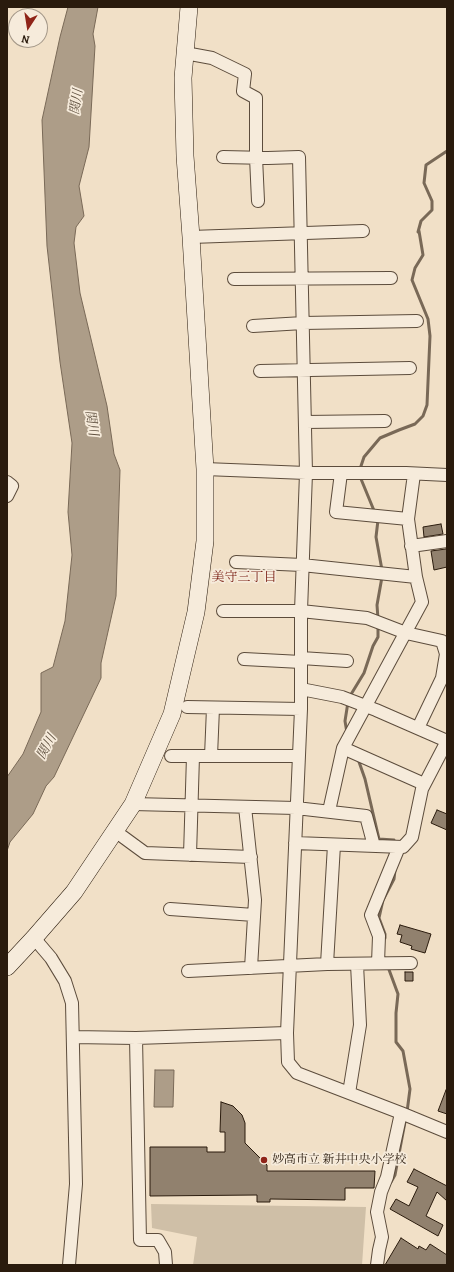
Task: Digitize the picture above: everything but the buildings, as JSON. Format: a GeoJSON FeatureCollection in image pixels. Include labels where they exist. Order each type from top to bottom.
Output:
{"type":"FeatureCollection","features":[{"type":"Feature","properties":{"kind":"street"},"geometry":{"type":"LineString","coordinates":[[7,967],[74,892],[133,804],[172,714],[196,612],[205,541],[205,469],[185,156],[183,78],[189,7]]}},
{"type":"Feature","properties":{"kind":"street"},"geometry":{"type":"LineString","coordinates":[[185,53],[212,58],[245,74],[243,91],[256,98],[258,201]]}},
{"type":"Feature","properties":{"kind":"street"},"geometry":{"type":"LineString","coordinates":[[224,157],[299,157],[306,473],[302,565],[301,689],[287,1032],[288,1062],[297,1073],[447,1132]]}},
{"type":"Feature","properties":{"kind":"street"},"geometry":{"type":"LineString","coordinates":[[191,237],[363,231]]}},
{"type":"Feature","properties":{"kind":"street"},"geometry":{"type":"LineString","coordinates":[[234,278],[391,278]]}},
{"type":"Feature","properties":{"kind":"street"},"geometry":{"type":"LineString","coordinates":[[253,326],[303,323],[417,321]]}},
{"type":"Feature","properties":{"kind":"street"},"geometry":{"type":"LineString","coordinates":[[260,371],[410,368]]}},
{"type":"Feature","properties":{"kind":"street"},"geometry":{"type":"LineString","coordinates":[[305,422],[385,421]]}},
{"type":"Feature","properties":{"kind":"street"},"geometry":{"type":"LineString","coordinates":[[205,469],[306,473],[447,475]]}},
{"type":"Feature","properties":{"kind":"street"},"geometry":{"type":"LineString","coordinates":[[341,473],[336,512],[408,519]]}},
{"type":"Feature","properties":{"kind":"street"},"geometry":{"type":"LineString","coordinates":[[329,811],[343,748],[422,602],[416,577],[408,519],[414,474]]}},
{"type":"Feature","properties":{"kind":"street"},"geometry":{"type":"LineString","coordinates":[[7,482],[12,486],[7,496]]}},
{"type":"Feature","properties":{"kind":"street"},"geometry":{"type":"LineString","coordinates":[[411,546],[447,541]]}},
{"type":"Feature","properties":{"kind":"street"},"geometry":{"type":"LineString","coordinates":[[236,562],[302,565],[416,577]]}},
{"type":"Feature","properties":{"kind":"street"},"geometry":{"type":"LineString","coordinates":[[222,611],[301,611],[368,618],[406,633],[442,641],[446,654],[442,678],[418,728]]}},
{"type":"Feature","properties":{"kind":"street"},"geometry":{"type":"LineString","coordinates":[[244,659],[347,661]]}},
{"type":"Feature","properties":{"kind":"street"},"geometry":{"type":"LineString","coordinates":[[295,843],[403,847],[412,836],[424,784],[447,741],[342,697],[301,689]]}},
{"type":"Feature","properties":{"kind":"street"},"geometry":{"type":"LineString","coordinates":[[187,707],[300,709]]}},
{"type":"Feature","properties":{"kind":"street"},"geometry":{"type":"LineString","coordinates":[[211,756],[213,708]]}},
{"type":"Feature","properties":{"kind":"street"},"geometry":{"type":"LineString","coordinates":[[343,748],[424,784]]}},
{"type":"Feature","properties":{"kind":"street"},"geometry":{"type":"LineString","coordinates":[[171,756],[298,756]]}},
{"type":"Feature","properties":{"kind":"street"},"geometry":{"type":"LineString","coordinates":[[190,855],[190,805],[193,756]]}},
{"type":"Feature","properties":{"kind":"street"},"geometry":{"type":"LineString","coordinates":[[133,804],[296,808],[366,816],[374,846]]}},
{"type":"Feature","properties":{"kind":"street"},"geometry":{"type":"LineString","coordinates":[[245,807],[256,900],[251,968]]}},
{"type":"Feature","properties":{"kind":"street"},"geometry":{"type":"LineString","coordinates":[[115,831],[145,853],[251,857]]}},
{"type":"Feature","properties":{"kind":"street"},"geometry":{"type":"LineString","coordinates":[[327,964],[334,845]]}},
{"type":"Feature","properties":{"kind":"street"},"geometry":{"type":"LineString","coordinates":[[378,963],[379,936],[371,915],[399,847]]}},
{"type":"Feature","properties":{"kind":"street"},"geometry":{"type":"LineString","coordinates":[[170,909],[254,915]]}},
{"type":"Feature","properties":{"kind":"street"},"geometry":{"type":"LineString","coordinates":[[34,938],[66,980],[72,1003],[76,1184],[69,1265]]}},
{"type":"Feature","properties":{"kind":"street"},"geometry":{"type":"LineString","coordinates":[[188,971],[327,964],[411,962]]}},
{"type":"Feature","properties":{"kind":"street"},"geometry":{"type":"LineString","coordinates":[[349,1093],[360,1025],[357,964]]}},
{"type":"Feature","properties":{"kind":"street"},"geometry":{"type":"LineString","coordinates":[[73,1037],[136,1038],[287,1032]]}},
{"type":"Feature","properties":{"kind":"street"},"geometry":{"type":"LineString","coordinates":[[136,1038],[140,1240],[158,1240],[165,1252],[166,1265]]}},
{"type":"Feature","properties":{"kind":"street"},"geometry":{"type":"LineString","coordinates":[[377,1265],[382,1237],[377,1212],[381,1192],[387,1177],[401,1113]]}},
{"type":"Feature","properties":{"kind":"shaded area"},"geometry":{"type":"Polygon","coordinates":[[[151,1204],[366,1207],[362,1265],[193,1265],[197,1237],[152,1228],[151,1204]]]}},
{"type":"Feature","properties":{"kind":"water","name":"関川"},"geometry":{"type":"Polygon","coordinates":[[[68,7],[98,7],[93,34],[95,46],[89,147],[79,186],[84,216],[76,227],[74,243],[80,293],[107,406],[114,454],[120,470],[116,596],[101,663],[101,678],[54,777],[46,786],[33,814],[10,842],[7,851],[7,777],[23,754],[41,712],[41,673],[53,667],[65,621],[72,555],[68,512],[72,443],[60,362],[47,246],[42,120],[68,7]]]}},
{"type":"Feature","properties":{"kind":"water"},"geometry":{"type":"Polygon","coordinates":[[[155,1070],[174,1070],[173,1107],[154,1107],[155,1070]]]}},
{"type":"Feature","properties":{"kind":"waterway"},"geometry":{"type":"LineString","coordinates":[[360,469],[364,457],[380,438],[415,424],[423,416],[427,405],[430,336],[428,319],[412,280],[415,268],[423,255],[419,231],[418,232],[421,221],[432,210],[432,201],[424,183],[426,165],[447,151]]}},
{"type":"Feature","properties":{"kind":"waterway"},"geometry":{"type":"LineString","coordinates":[[361,475],[361,479],[375,513]]}},
{"type":"Feature","properties":{"kind":"waterway"},"geometry":{"type":"LineString","coordinates":[[378,520],[376,537],[382,570]]}},
{"type":"Feature","properties":{"kind":"waterway"},"geometry":{"type":"LineString","coordinates":[[378,619],[377,605],[382,577]]}},
{"type":"Feature","properties":{"kind":"waterway"},"geometry":{"type":"LineString","coordinates":[[350,696],[364,673],[373,646],[378,637],[378,625]]}},
{"type":"Feature","properties":{"kind":"waterway"},"geometry":{"type":"LineString","coordinates":[[347,733],[345,721],[348,702]]}},
{"type":"Feature","properties":{"kind":"waterway"},"geometry":{"type":"LineString","coordinates":[[358,759],[365,779],[379,839],[394,840],[395,845]]}},
{"type":"Feature","properties":{"kind":"waterway"},"geometry":{"type":"LineString","coordinates":[[385,938],[379,918],[383,900],[394,879],[395,870]]}},
{"type":"Feature","properties":{"kind":"waterway"},"geometry":{"type":"LineString","coordinates":[[388,967],[398,994],[396,1013],[396,1042],[403,1051],[410,1089],[407,1112]]}},
{"type":"Feature","properties":{"kind":"waterway"},"geometry":{"type":"LineString","coordinates":[[391,1182],[395,1175],[405,1122]]}},
{"type":"Feature","properties":{"kind":"place","name":"妙高市立 新井中央小学校"},"geometry":{"type":"Point","coordinates":[264,1160]}},
{"type":"Feature","properties":{"kind":"district","name":"美守三丁目"},"geometry":{"type":"Point","coordinates":[244,578]}}]}
